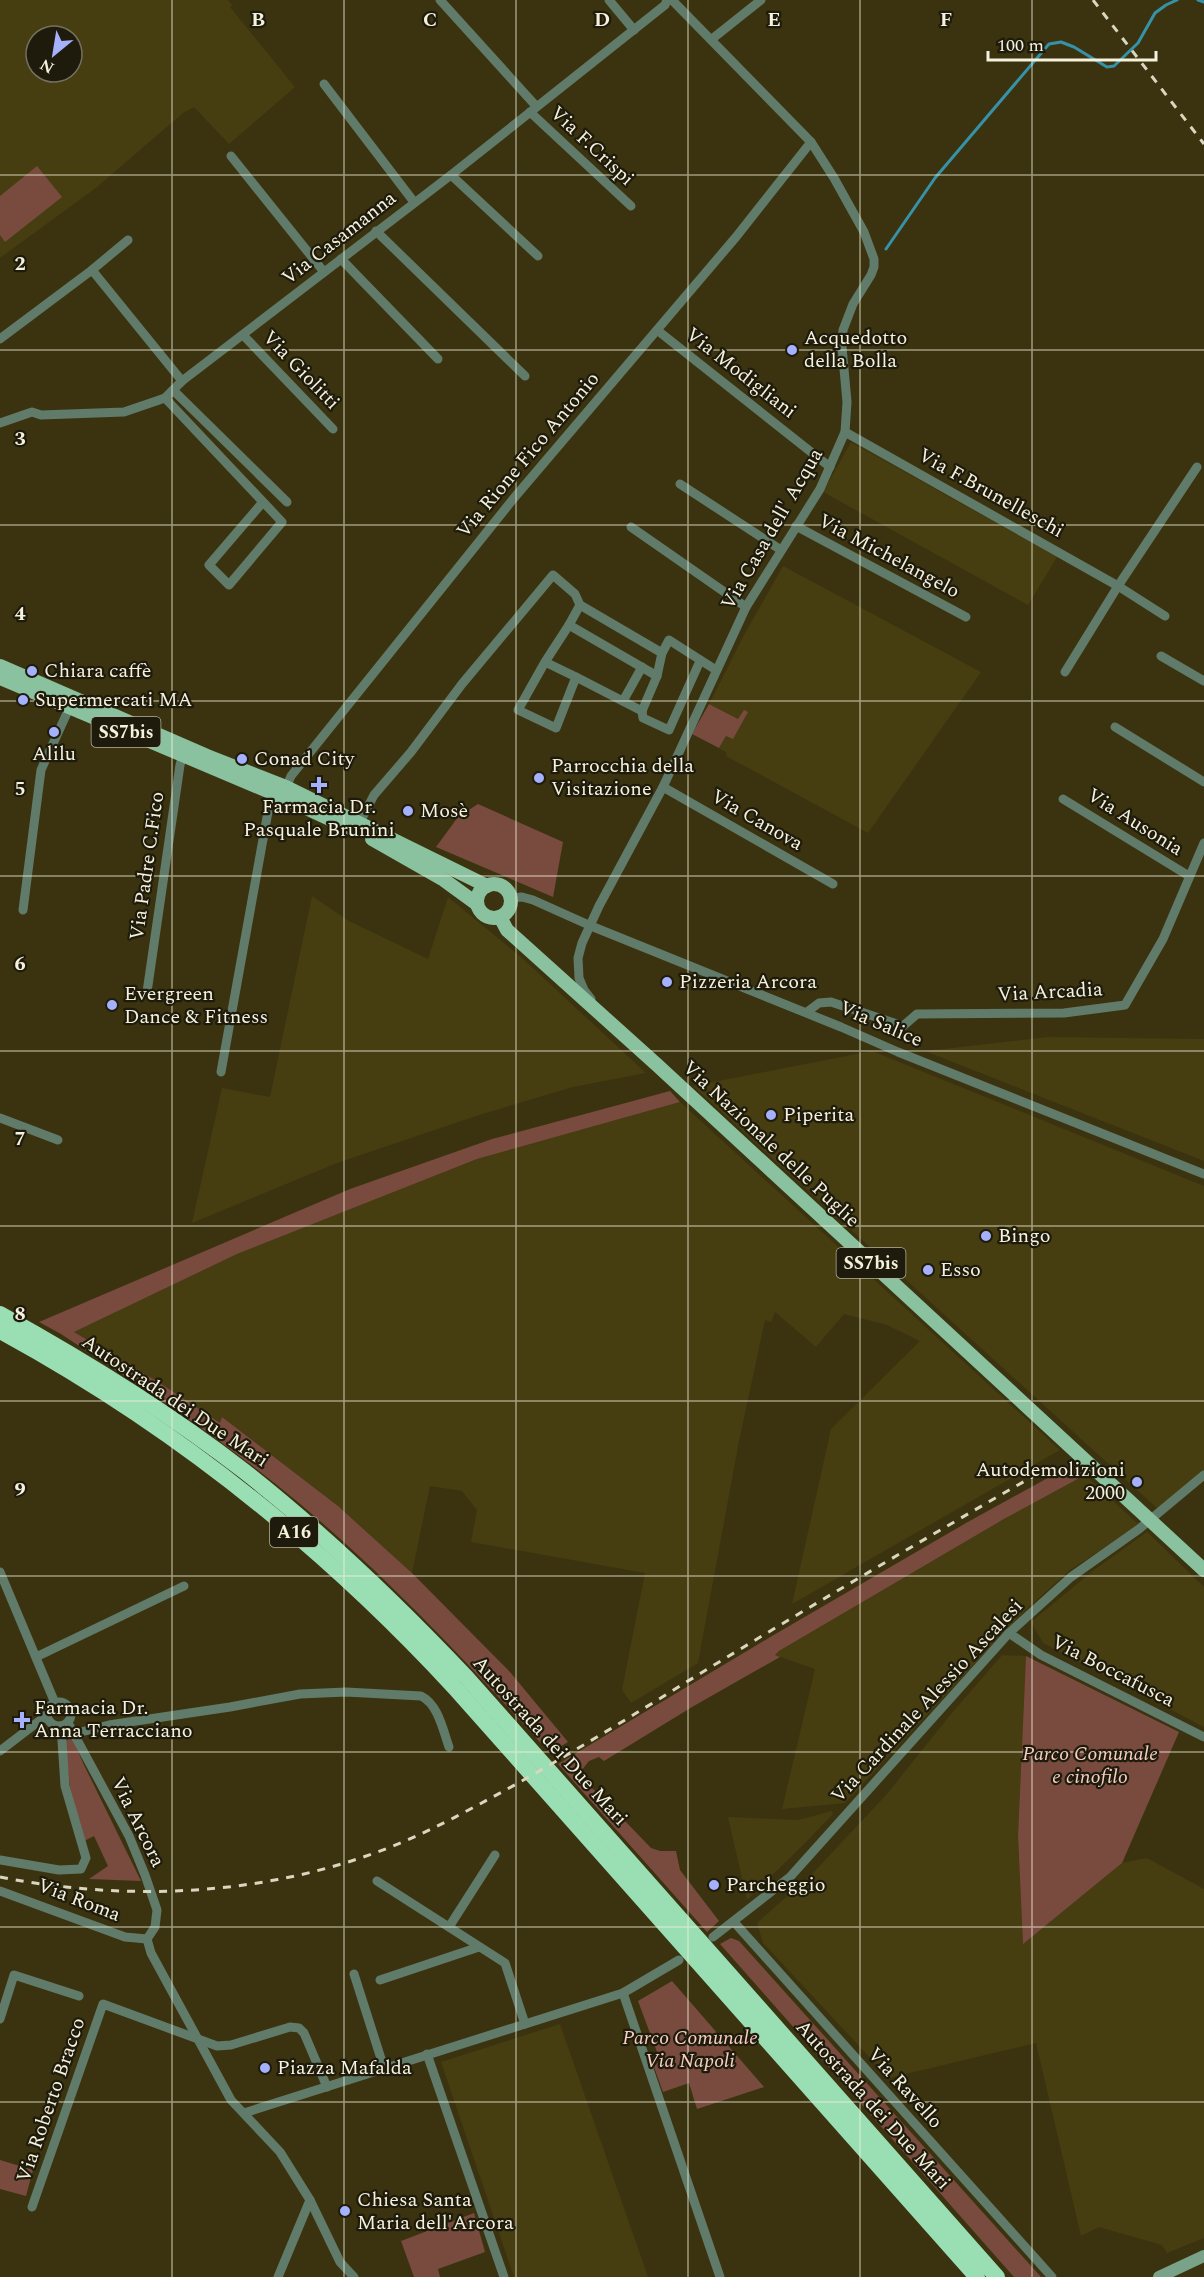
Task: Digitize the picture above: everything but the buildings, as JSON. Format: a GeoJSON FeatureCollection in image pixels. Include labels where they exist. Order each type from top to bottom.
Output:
{"type":"FeatureCollection","features":[{"type":"Feature","properties":{"kind":"highway","name":"Autostrada dei Due Mari"},"geometry":{"type":"LineString","coordinates":[[0,1314],[93,1367],[187,1429],[292,1510],[360,1570],[425,1634],[525,1756],[997,2277]]}},
{"type":"Feature","properties":{"kind":"highway","name":"Autostrada dei Due Mari"},"geometry":{"type":"LineString","coordinates":[[0,1331],[32,1348],[153,1424],[234,1482],[282,1521],[371,1602],[525,1756]]}},
{"type":"Feature","properties":{"kind":"highway","name":"Autostrada dei Due Mari"},"geometry":{"type":"LineString","coordinates":[[551,1785],[977,2277]]}},
{"type":"Feature","properties":{"kind":"main road","name":"SS7bis"},"geometry":{"type":"LineString","coordinates":[[0,666],[72,703],[360,824],[487,886],[501,887],[510,898]]}},
{"type":"Feature","properties":{"kind":"main road","name":"SS7bis"},"geometry":{"type":"LineString","coordinates":[[0,678],[72,703]]}},
{"type":"Feature","properties":{"kind":"main road","name":"SS7bis"},"geometry":{"type":"LineString","coordinates":[[280,790],[444,880],[477,904],[486,916],[500,917]]}},
{"type":"Feature","properties":{"kind":"main road"},"geometry":{"type":"LineString","coordinates":[[477,904],[479,894],[487,886]]}},
{"type":"Feature","properties":{"kind":"main road"},"geometry":{"type":"LineString","coordinates":[[500,917],[507,911],[510,898]]}},
{"type":"Feature","properties":{"kind":"main road","name":"Via Nazionale delle Puglie"},"geometry":{"type":"LineString","coordinates":[[500,917],[507,930],[656,1064],[1204,1570]]}},
{"type":"Feature","properties":{"kind":"main road"},"geometry":{"type":"LineString","coordinates":[[1158,2277],[1204,2256]]}},
{"type":"Feature","properties":{"kind":"street","name":"Via F.Crispi"},"geometry":{"type":"LineString","coordinates":[[440,0],[533,109],[631,206]]}},
{"type":"Feature","properties":{"kind":"street"},"geometry":{"type":"LineString","coordinates":[[609,0],[634,30]]}},
{"type":"Feature","properties":{"kind":"street","name":"Via Casamanna"},"geometry":{"type":"LineString","coordinates":[[0,423],[32,412],[41,415],[124,412],[165,398],[182,381],[451,175],[634,30],[665,5],[667,0]]}},
{"type":"Feature","properties":{"kind":"street"},"geometry":{"type":"LineString","coordinates":[[672,0],[811,142]]}},
{"type":"Feature","properties":{"kind":"street"},"geometry":{"type":"LineString","coordinates":[[712,39],[761,0]]}},
{"type":"Feature","properties":{"kind":"street"},"geometry":{"type":"LineString","coordinates":[[324,84],[414,202]]}},
{"type":"Feature","properties":{"kind":"street","name":"Via Rione Fico Antonio"},"geometry":{"type":"LineString","coordinates":[[220,1072],[269,806],[368,677],[500,516],[736,237],[811,142]]}},
{"type":"Feature","properties":{"kind":"street","name":"Via Casa dell' Acqua"},"geometry":{"type":"LineString","coordinates":[[606,1020],[599,1007],[584,990],[579,978],[578,958],[582,943],[599,906],[663,787],[746,607],[820,489],[845,432],[847,402],[842,347],[843,330],[854,304],[871,275],[874,259],[864,232],[811,142]]}},
{"type":"Feature","properties":{"kind":"street"},"geometry":{"type":"LineString","coordinates":[[231,156],[324,272]]}},
{"type":"Feature","properties":{"kind":"street"},"geometry":{"type":"LineString","coordinates":[[451,175],[538,256]]}},
{"type":"Feature","properties":{"kind":"street"},"geometry":{"type":"LineString","coordinates":[[376,231],[525,376]]}},
{"type":"Feature","properties":{"kind":"street"},"geometry":{"type":"LineString","coordinates":[[0,339],[128,240]]}},
{"type":"Feature","properties":{"kind":"street"},"geometry":{"type":"LineString","coordinates":[[340,259],[438,359]]}},
{"type":"Feature","properties":{"kind":"street"},"geometry":{"type":"LineString","coordinates":[[92,270],[182,381]]}},
{"type":"Feature","properties":{"kind":"street","name":"Via Modigliani"},"geometry":{"type":"LineString","coordinates":[[657,330],[831,467]]}},
{"type":"Feature","properties":{"kind":"street","name":"Via Giolitti"},"geometry":{"type":"LineString","coordinates":[[243,335],[333,429]]}},
{"type":"Feature","properties":{"kind":"street"},"geometry":{"type":"LineString","coordinates":[[173,390],[287,502]]}},
{"type":"Feature","properties":{"kind":"street"},"geometry":{"type":"LineString","coordinates":[[165,398],[264,502],[282,522],[229,585],[209,565],[264,502]]}},
{"type":"Feature","properties":{"kind":"street","name":"Via F.Brunelleschi"},"geometry":{"type":"LineString","coordinates":[[845,432],[1118,586],[1165,616]]}},
{"type":"Feature","properties":{"kind":"street"},"geometry":{"type":"LineString","coordinates":[[1065,672],[1118,586],[1197,467]]}},
{"type":"Feature","properties":{"kind":"street"},"geometry":{"type":"LineString","coordinates":[[680,484],[781,550]]}},
{"type":"Feature","properties":{"kind":"street","name":"Via Michelangelo"},"geometry":{"type":"LineString","coordinates":[[796,526],[966,618]]}},
{"type":"Feature","properties":{"kind":"street"},"geometry":{"type":"LineString","coordinates":[[631,527],[746,607]]}},
{"type":"Feature","properties":{"kind":"street"},"geometry":{"type":"LineString","coordinates":[[360,824],[374,795],[553,575],[575,594],[580,605],[662,653]]}},
{"type":"Feature","properties":{"kind":"street"},"geometry":{"type":"LineString","coordinates":[[576,677],[556,728],[518,710],[580,605]]}},
{"type":"Feature","properties":{"kind":"street"},"geometry":{"type":"LineString","coordinates":[[569,625],[657,676]]}},
{"type":"Feature","properties":{"kind":"street"},"geometry":{"type":"LineString","coordinates":[[700,661],[669,730],[643,718],[642,711],[657,676],[662,653],[669,640],[716,670]]}},
{"type":"Feature","properties":{"kind":"street"},"geometry":{"type":"LineString","coordinates":[[1161,656],[1204,681]]}},
{"type":"Feature","properties":{"kind":"street"},"geometry":{"type":"LineString","coordinates":[[545,662],[642,711]]}},
{"type":"Feature","properties":{"kind":"street"},"geometry":{"type":"LineString","coordinates":[[623,701],[642,667]]}},
{"type":"Feature","properties":{"kind":"street"},"geometry":{"type":"LineString","coordinates":[[23,910],[41,770],[72,703]]}},
{"type":"Feature","properties":{"kind":"street"},"geometry":{"type":"LineString","coordinates":[[1115,727],[1204,782]]}},
{"type":"Feature","properties":{"kind":"street","name":"Via Padre C.Fico"},"geometry":{"type":"LineString","coordinates":[[147,992],[180,765],[184,752]]}},
{"type":"Feature","properties":{"kind":"street","name":"Via Canova"},"geometry":{"type":"LineString","coordinates":[[663,787],[833,884]]}},
{"type":"Feature","properties":{"kind":"street","name":"Via Ausonia"},"geometry":{"type":"LineString","coordinates":[[1063,799],[1189,876]]}},
{"type":"Feature","properties":{"kind":"street","name":"Via Arcadia"},"geometry":{"type":"LineString","coordinates":[[807,1012],[819,1003],[831,1002],[903,1026],[917,1014],[1064,1013],[1125,1005],[1163,939],[1204,843]]}},
{"type":"Feature","properties":{"kind":"street","name":"Via Salice"},"geometry":{"type":"LineString","coordinates":[[510,898],[522,897],[533,900],[591,926],[807,1012],[898,1052],[1204,1174]]}},
{"type":"Feature","properties":{"kind":"street"},"geometry":{"type":"LineString","coordinates":[[0,1118],[58,1140]]}},
{"type":"Feature","properties":{"kind":"street","name":"Via Cardinale Alessio Ascalesi"},"geometry":{"type":"LineString","coordinates":[[713,1937],[790,1877],[1009,1633],[1071,1577],[1139,1529],[1204,1475]]}},
{"type":"Feature","properties":{"kind":"street","name":"Via Arcora"},"geometry":{"type":"LineString","coordinates":[[0,1572],[56,1703],[64,1703],[70,1708],[72,1716],[64,1725]]}},
{"type":"Feature","properties":{"kind":"street"},"geometry":{"type":"LineString","coordinates":[[36,1657],[184,1586]]}},
{"type":"Feature","properties":{"kind":"street","name":"Via Boccafusca"},"geometry":{"type":"LineString","coordinates":[[1009,1633],[1041,1655],[1204,1737]]}},
{"type":"Feature","properties":{"kind":"street"},"geometry":{"type":"LineString","coordinates":[[74,1734],[109,1725],[300,1694],[346,1692],[421,1696],[435,1711],[449,1747]]}},
{"type":"Feature","properties":{"kind":"street"},"geometry":{"type":"LineString","coordinates":[[0,1751],[47,1715],[49,1707],[56,1703]]}},
{"type":"Feature","properties":{"kind":"street","name":"Via Arcora"},"geometry":{"type":"LineString","coordinates":[[47,1715],[50,1722],[64,1725],[74,1734],[129,1836],[157,1911],[155,1928],[147,1939]]}},
{"type":"Feature","properties":{"kind":"street"},"geometry":{"type":"LineString","coordinates":[[0,1860],[59,1870],[81,1869],[86,1858],[64,1786],[64,1725]]}},
{"type":"Feature","properties":{"kind":"street"},"geometry":{"type":"LineString","coordinates":[[449,1928],[495,1855]]}},
{"type":"Feature","properties":{"kind":"street"},"geometry":{"type":"LineString","coordinates":[[376,1881],[505,1963],[525,2024]]}},
{"type":"Feature","properties":{"kind":"street","name":"Via Roma"},"geometry":{"type":"LineString","coordinates":[[0,1891],[125,1937],[147,1939]]}},
{"type":"Feature","properties":{"kind":"street","name":"Via Ravello"},"geometry":{"type":"LineString","coordinates":[[734,1922],[1001,2223],[1052,2277]]}},
{"type":"Feature","properties":{"kind":"street"},"geometry":{"type":"LineString","coordinates":[[147,1939],[151,1953],[231,2100],[280,2152],[310,2200],[322,2230],[340,2262],[354,2277]]}},
{"type":"Feature","properties":{"kind":"street"},"geometry":{"type":"LineString","coordinates":[[380,1980],[479,1947]]}},
{"type":"Feature","properties":{"kind":"street"},"geometry":{"type":"LineString","coordinates":[[244,2113],[623,1993],[679,1960]]}},
{"type":"Feature","properties":{"kind":"street"},"geometry":{"type":"LineString","coordinates":[[354,1974],[384,2068]]}},
{"type":"Feature","properties":{"kind":"street"},"geometry":{"type":"LineString","coordinates":[[0,2019],[14,1975],[79,1996]]}},
{"type":"Feature","properties":{"kind":"street"},"geometry":{"type":"LineString","coordinates":[[623,1993],[720,2277]]}},
{"type":"Feature","properties":{"kind":"street","name":"Via Roberto Bracco"},"geometry":{"type":"LineString","coordinates":[[32,2207],[103,2004],[198,2041]]}},
{"type":"Feature","properties":{"kind":"street"},"geometry":{"type":"LineString","coordinates":[[198,2041],[217,2046],[231,2045],[290,2027],[299,2028],[304,2033],[327,2087]]}},
{"type":"Feature","properties":{"kind":"street"},"geometry":{"type":"LineString","coordinates":[[427,2054],[504,2277]]}},
{"type":"Feature","properties":{"kind":"street"},"geometry":{"type":"LineString","coordinates":[[278,2277],[310,2200]]}},
{"type":"Feature","properties":{"kind":"shaded area"},"geometry":{"type":"Polygon","coordinates":[[[0,0],[228,0],[232,5],[230,7],[295,87],[229,144],[194,107],[183,113],[97,187],[0,258],[0,0]]]}},
{"type":"Feature","properties":{"kind":"shaded area"},"geometry":{"type":"Polygon","coordinates":[[[851,442],[1057,557],[1028,605],[823,492],[851,442]]]}},
{"type":"Feature","properties":{"kind":"shaded area"},"geometry":{"type":"Polygon","coordinates":[[[783,566],[981,672],[868,833],[726,756],[727,753],[719,748],[727,735],[733,738],[738,719],[709,704],[783,566]]]}},
{"type":"Feature","properties":{"kind":"shaded area"},"geometry":{"type":"Polygon","coordinates":[[[312,896],[349,921],[428,959],[448,897],[522,958],[646,1073],[573,1087],[479,1115],[337,1163],[192,1223],[222,1088],[270,1097],[312,896]]]}},
{"type":"Feature","properties":{"kind":"shaded area"},"geometry":{"type":"Polygon","coordinates":[[[1048,1037],[1204,1039],[1204,1161],[925,1051],[1048,1037]]]}},
{"type":"Feature","properties":{"kind":"shaded area"},"geometry":{"type":"Polygon","coordinates":[[[872,1051],[1204,1186],[1204,1471],[1158,1509],[693,1086],[872,1051]]]}},
{"type":"Feature","properties":{"kind":"shaded area"},"geometry":{"type":"Polygon","coordinates":[[[680,1102],[1060,1450],[792,1604],[831,1429],[920,1341],[887,1325],[844,1314],[816,1347],[775,1312],[771,1322],[765,1320],[739,1441],[698,1663],[631,1703],[622,1690],[645,1573],[471,1542],[477,1510],[462,1491],[430,1486],[412,1573],[338,1506],[222,1417],[220,1424],[160,1383],[74,1332],[237,1254],[477,1159],[680,1102]]]}},
{"type":"Feature","properties":{"kind":"shaded area"},"geometry":{"type":"Polygon","coordinates":[[[1085,1475],[1138,1524],[1070,1570],[1020,1615],[845,1803],[782,1809],[815,1669],[775,1655],[1004,1519],[1085,1475]]]}},
{"type":"Feature","properties":{"kind":"shaded area"},"geometry":{"type":"Polygon","coordinates":[[[1147,1532],[1204,1587],[1204,1727],[1043,1643],[1031,1622],[1094,1570],[1147,1532]]]}},
{"type":"Feature","properties":{"kind":"shaded area"},"geometry":{"type":"Polygon","coordinates":[[[1002,1655],[1026,1656],[1018,1836],[1023,1943],[1122,1863],[1147,1858],[1204,1889],[1204,2238],[1167,2253],[1162,2245],[1099,2227],[1081,2236],[1036,2043],[889,2078],[763,1943],[757,1923],[811,1875],[887,1794],[1002,1655]]]}},
{"type":"Feature","properties":{"kind":"shaded area"},"geometry":{"type":"Polygon","coordinates":[[[832,1811],[833,1814],[747,1900],[728,1817],[798,1820],[832,1811]]]}},
{"type":"Feature","properties":{"kind":"shaded area"},"geometry":{"type":"Polygon","coordinates":[[[560,2024],[648,2277],[514,2277],[441,2062],[560,2024]]]}},
{"type":"Feature","properties":{"kind":"green space"},"geometry":{"type":"Polygon","coordinates":[[[37,166],[62,197],[5,242],[0,235],[0,196],[37,166]]]}},
{"type":"Feature","properties":{"kind":"green space"},"geometry":{"type":"Polygon","coordinates":[[[709,704],[738,719],[744,710],[748,712],[733,739],[726,736],[719,748],[692,734],[709,704]]]}},
{"type":"Feature","properties":{"kind":"green space"},"geometry":{"type":"Polygon","coordinates":[[[478,804],[563,842],[553,897],[436,847],[458,817],[478,804]]]}},
{"type":"Feature","properties":{"kind":"green space"},"geometry":{"type":"Polygon","coordinates":[[[670,1091],[680,1102],[477,1159],[237,1254],[74,1332],[160,1383],[220,1423],[222,1417],[338,1506],[412,1573],[510,1672],[568,1742],[550,1753],[397,1593],[299,1503],[183,1415],[61,1334],[39,1322],[350,1189],[492,1139],[670,1091]]]}},
{"type":"Feature","properties":{"kind":"green space"},"geometry":{"type":"Polygon","coordinates":[[[1073,1464],[1085,1475],[1004,1519],[779,1651],[775,1655],[780,1657],[604,1761],[599,1757],[589,1761],[577,1776],[599,1794],[651,1848],[660,1851],[676,1851],[680,1870],[719,1921],[707,1932],[558,1764],[772,1636],[966,1523],[1073,1464]]]}},
{"type":"Feature","properties":{"kind":"green space","name":"Parco Comunale e cinofilo"},"geometry":{"type":"Polygon","coordinates":[[[1026,1656],[1179,1732],[1122,1863],[1023,1944],[1018,1836],[1026,1656]]]}},
{"type":"Feature","properties":{"kind":"green space"},"geometry":{"type":"Polygon","coordinates":[[[69,1738],[73,1739],[141,1881],[89,1879],[108,1866],[94,1836],[84,1841],[70,1787],[65,1742],[69,1738]]]}},
{"type":"Feature","properties":{"kind":"green space"},"geometry":{"type":"Polygon","coordinates":[[[731,1938],[739,1941],[1041,2277],[1014,2277],[720,1944],[731,1938]]]}},
{"type":"Feature","properties":{"kind":"green space","name":"Parco Comunale Via Napoli"},"geometry":{"type":"Polygon","coordinates":[[[672,1981],[764,2087],[697,2109],[689,2083],[663,2092],[654,2067],[660,2060],[638,2001],[672,1981]]]}},
{"type":"Feature","properties":{"kind":"green space"},"geometry":{"type":"Polygon","coordinates":[[[0,2160],[33,2170],[26,2196],[0,2189],[0,2160]]]}},
{"type":"Feature","properties":{"kind":"green space"},"geometry":{"type":"Polygon","coordinates":[[[474,2213],[485,2252],[438,2269],[440,2277],[414,2277],[401,2241],[474,2213]]]}},
{"type":"Feature","properties":{"kind":"waterway"},"geometry":{"type":"LineString","coordinates":[[886,249],[935,178],[1049,44],[1061,42],[1074,47],[1107,67],[1114,66],[1138,43],[1155,13],[1177,0]]}},
{"type":"Feature","properties":{"kind":"waterway"},"geometry":{"type":"LineString","coordinates":[[1198,0],[1204,2]]}},
{"type":"Feature","properties":{"kind":"railway"},"geometry":{"type":"LineString","coordinates":[[1093,0],[1204,144]]}},
{"type":"Feature","properties":{"kind":"railway"},"geometry":{"type":"LineString","coordinates":[[0,1877],[97,1890],[196,1890],[245,1885],[293,1876],[341,1864],[388,1848],[446,1822],[552,1764],[829,1596],[1044,1470]]}},
{"type":"Feature","properties":{"kind":"place","name":"Acquedotto della Bolla"},"geometry":{"type":"Point","coordinates":[792,350]}},
{"type":"Feature","properties":{"kind":"place","name":"Chiara caffè"},"geometry":{"type":"Point","coordinates":[32,671]}},
{"type":"Feature","properties":{"kind":"place","name":"Supermercati MA"},"geometry":{"type":"Point","coordinates":[23,700]}},
{"type":"Feature","properties":{"kind":"place","name":"Alilu"},"geometry":{"type":"Point","coordinates":[54,732]}},
{"type":"Feature","properties":{"kind":"place","name":"Conad City"},"geometry":{"type":"Point","coordinates":[242,759]}},
{"type":"Feature","properties":{"kind":"place","name":"Parrocchia della Visitazione"},"geometry":{"type":"Point","coordinates":[539,778]}},
{"type":"Feature","properties":{"kind":"place","name":"Farmacia Dr. Pasquale Brunini"},"geometry":{"type":"Point","coordinates":[319,785]}},
{"type":"Feature","properties":{"kind":"place","name":"Mosè"},"geometry":{"type":"Point","coordinates":[408,811]}},
{"type":"Feature","properties":{"kind":"place","name":"Pizzeria Arcora"},"geometry":{"type":"Point","coordinates":[667,982]}},
{"type":"Feature","properties":{"kind":"place","name":"Evergreen Dance & Fitness"},"geometry":{"type":"Point","coordinates":[112,1005]}},
{"type":"Feature","properties":{"kind":"place","name":"Piperita"},"geometry":{"type":"Point","coordinates":[771,1115]}},
{"type":"Feature","properties":{"kind":"place","name":"Bingo"},"geometry":{"type":"Point","coordinates":[986,1236]}},
{"type":"Feature","properties":{"kind":"place","name":"Esso"},"geometry":{"type":"Point","coordinates":[928,1270]}},
{"type":"Feature","properties":{"kind":"place","name":"Autodemolizioni 2000"},"geometry":{"type":"Point","coordinates":[1137,1482]}},
{"type":"Feature","properties":{"kind":"place","name":"Farmacia Dr. Anna Terracciano"},"geometry":{"type":"Point","coordinates":[22,1720]}},
{"type":"Feature","properties":{"kind":"place","name":"Parcheggio"},"geometry":{"type":"Point","coordinates":[714,1885]}},
{"type":"Feature","properties":{"kind":"place","name":"Piazza Mafalda"},"geometry":{"type":"Point","coordinates":[265,2068]}},
{"type":"Feature","properties":{"kind":"place","name":"Chiesa Santa Maria dell'Arcora"},"geometry":{"type":"Point","coordinates":[345,2211]}}]}
